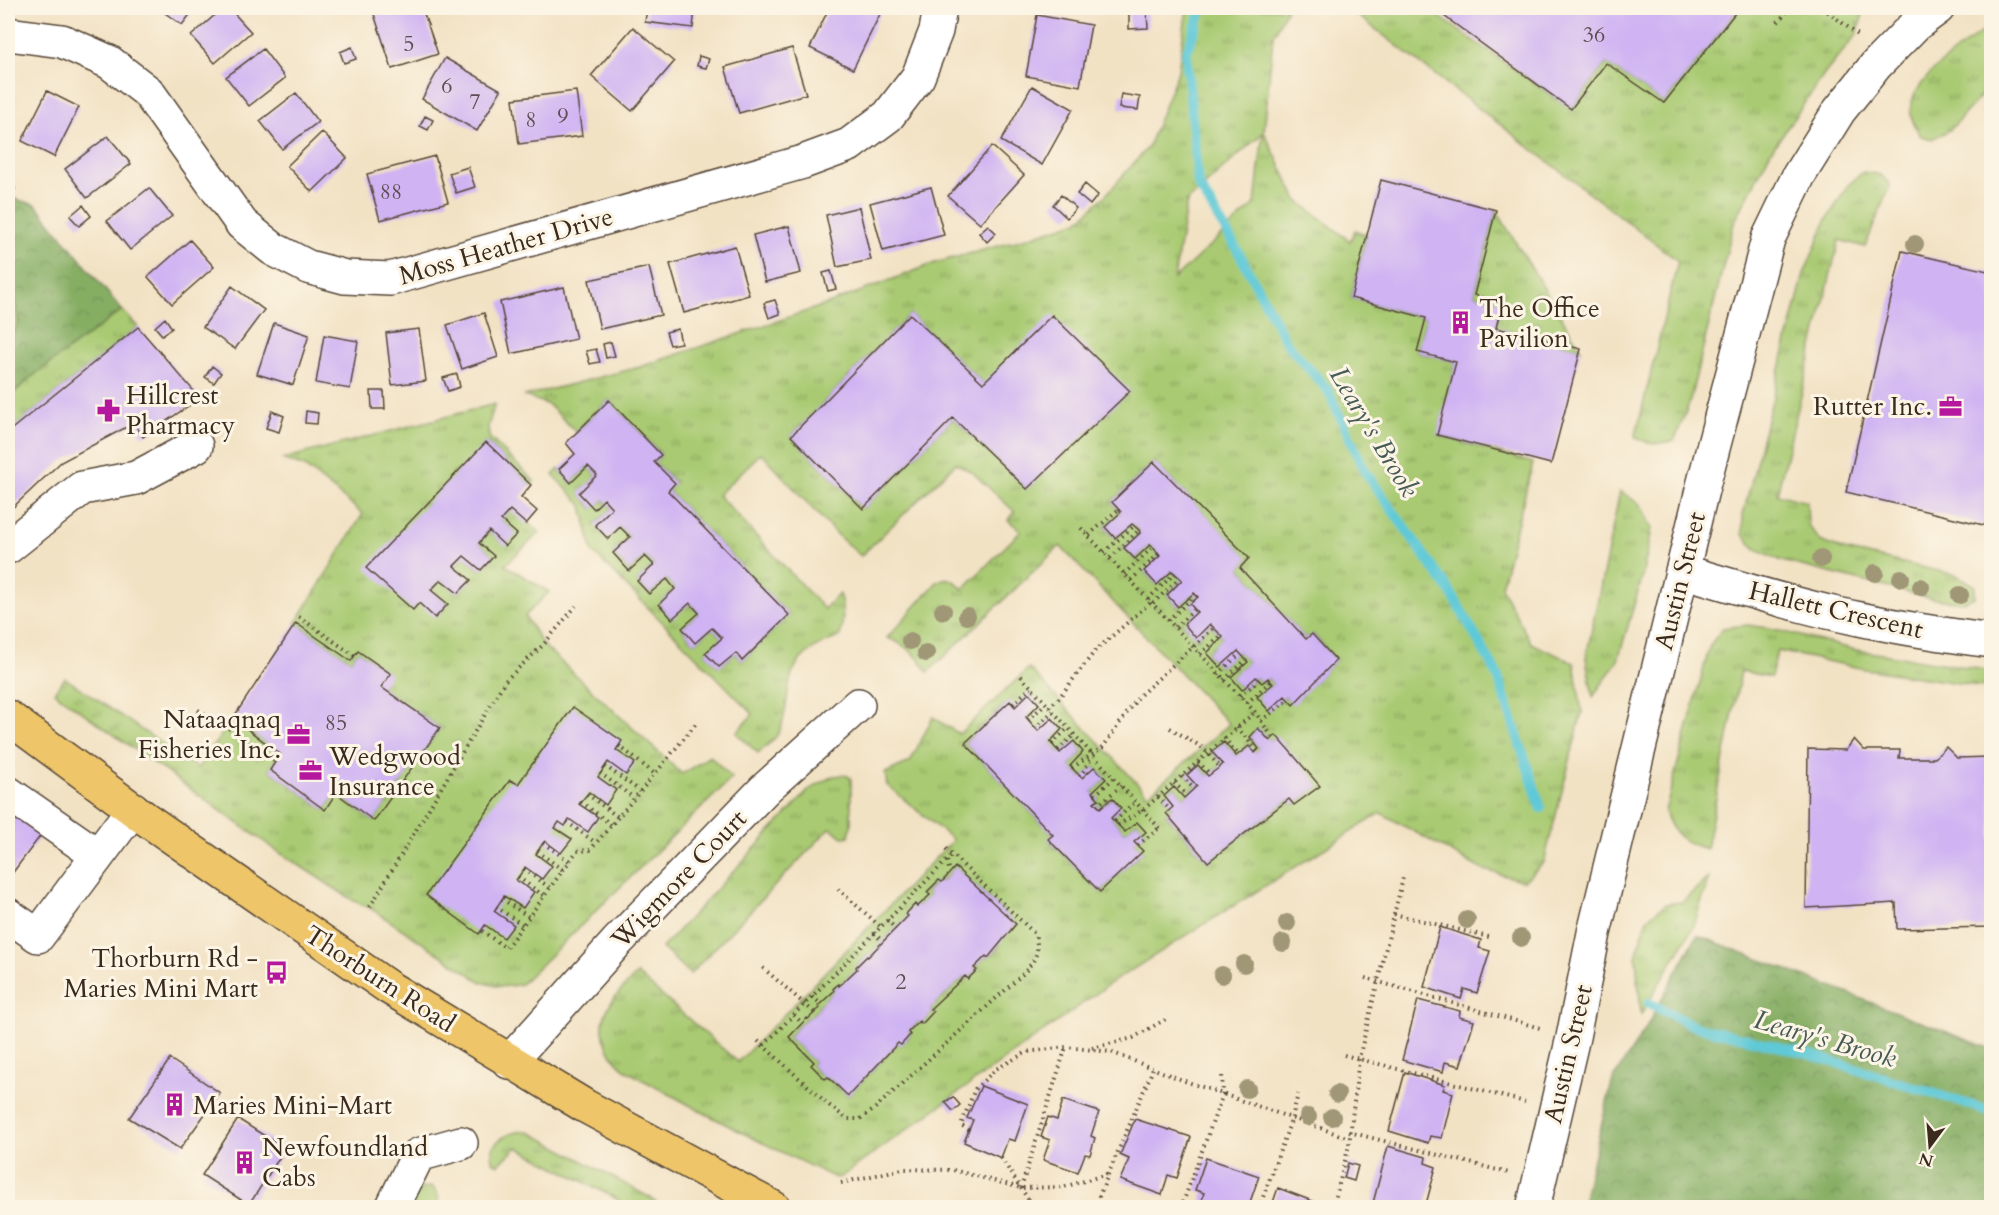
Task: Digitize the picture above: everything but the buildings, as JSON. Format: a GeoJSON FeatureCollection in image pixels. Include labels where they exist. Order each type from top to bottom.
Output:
{"type":"FeatureCollection","features":[{"type":"Feature","properties":{"kind":"main road","name":"Thorburn Road"},"geometry":{"type":"LineString","coordinates":[[11,726],[388,987],[509,1062],[765,1206]]}},
{"type":"Feature","properties":{"kind":"street","name":"Moss Heather Drive"},"geometry":{"type":"LineString","coordinates":[[8,34],[62,41],[109,62],[148,92],[242,224],[273,249],[308,267],[345,277],[390,279],[803,162],[849,146],[888,116],[918,77],[936,31],[940,8]]}},
{"type":"Feature","properties":{"kind":"street","name":"Austin Street"},"geometry":{"type":"LineString","coordinates":[[1536,1194],[1573,1037],[1594,933],[1702,490],[1768,239],[1799,175],[1839,111],[1884,57],[1916,25],[1938,8]]}},
{"type":"Feature","properties":{"kind":"street"},"geometry":{"type":"LineString","coordinates":[[8,547],[82,488],[136,478],[196,446]]}},
{"type":"Feature","properties":{"kind":"street","name":"Hallett Crescent"},"geometry":{"type":"LineString","coordinates":[[1682,572],[1855,618],[1992,641]]}},
{"type":"Feature","properties":{"kind":"street","name":"Wigmore Court"},"geometry":{"type":"LineString","coordinates":[[509,1062],[617,942],[766,788],[858,705]]}},
{"type":"Feature","properties":{"kind":"street"},"geometry":{"type":"LineString","coordinates":[[8,793],[97,855]]}},
{"type":"Feature","properties":{"kind":"street"},"geometry":{"type":"LineString","coordinates":[[8,915],[38,936],[133,809]]}},
{"type":"Feature","properties":{"kind":"street"},"geometry":{"type":"LineString","coordinates":[[392,1208],[418,1155],[461,1143]]}},
{"type":"Feature","properties":{"kind":"path"},"geometry":{"type":"LineString","coordinates":[[1778,22],[1790,8]]}},
{"type":"Feature","properties":{"kind":"path"},"geometry":{"type":"LineString","coordinates":[[1823,8],[1884,57]]}},
{"type":"Feature","properties":{"kind":"path"},"geometry":{"type":"LineString","coordinates":[[1089,536],[1119,509]]}},
{"type":"Feature","properties":{"kind":"path"},"geometry":{"type":"LineString","coordinates":[[1104,552],[1134,526]]}},
{"type":"Feature","properties":{"kind":"path"},"geometry":{"type":"LineString","coordinates":[[1082,528],[1255,712],[1273,738]]}},
{"type":"Feature","properties":{"kind":"path"},"geometry":{"type":"LineString","coordinates":[[1110,558],[1139,530]]}},
{"type":"Feature","properties":{"kind":"path"},"geometry":{"type":"LineString","coordinates":[[1124,574],[1153,547]]}},
{"type":"Feature","properties":{"kind":"path"},"geometry":{"type":"LineString","coordinates":[[1131,580],[1159,554]]}},
{"type":"Feature","properties":{"kind":"path"},"geometry":{"type":"LineString","coordinates":[[1150,601],[1175,573]]}},
{"type":"Feature","properties":{"kind":"path"},"geometry":{"type":"LineString","coordinates":[[1028,720],[1058,699],[1095,651],[1150,601],[1180,578]]}},
{"type":"Feature","properties":{"kind":"path"},"geometry":{"type":"LineString","coordinates":[[1168,620],[1196,595]]}},
{"type":"Feature","properties":{"kind":"path"},"geometry":{"type":"LineString","coordinates":[[370,908],[505,681],[543,645],[576,606]]}},
{"type":"Feature","properties":{"kind":"path"},"geometry":{"type":"LineString","coordinates":[[1175,627],[1195,609]]}},
{"type":"Feature","properties":{"kind":"path"},"geometry":{"type":"LineString","coordinates":[[299,617],[355,656]]}},
{"type":"Feature","properties":{"kind":"path"},"geometry":{"type":"LineString","coordinates":[[1072,768],[1103,747],[1139,696],[1214,628]]}},
{"type":"Feature","properties":{"kind":"path"},"geometry":{"type":"LineString","coordinates":[[1200,654],[1221,636]]}},
{"type":"Feature","properties":{"kind":"path"},"geometry":{"type":"LineString","coordinates":[[1218,674],[1240,654]]}},
{"type":"Feature","properties":{"kind":"path"},"geometry":{"type":"LineString","coordinates":[[1224,680],[1246,660]]}},
{"type":"Feature","properties":{"kind":"path"},"geometry":{"type":"LineString","coordinates":[[1021,676],[1160,829],[1138,845]]}},
{"type":"Feature","properties":{"kind":"path"},"geometry":{"type":"LineString","coordinates":[[1240,696],[1259,680]]}},
{"type":"Feature","properties":{"kind":"path"},"geometry":{"type":"LineString","coordinates":[[1247,704],[1271,681]]}},
{"type":"Feature","properties":{"kind":"path"},"geometry":{"type":"LineString","coordinates":[[1013,704],[1031,687]]}},
{"type":"Feature","properties":{"kind":"path"},"geometry":{"type":"LineString","coordinates":[[1261,721],[1288,700]]}},
{"type":"Feature","properties":{"kind":"path"},"geometry":{"type":"LineString","coordinates":[[1035,728],[1049,707]]}},
{"type":"Feature","properties":{"kind":"path"},"geometry":{"type":"LineString","coordinates":[[198,710],[227,727],[275,762]]}},
{"type":"Feature","properties":{"kind":"path"},"geometry":{"type":"LineString","coordinates":[[1118,825],[1143,810],[1255,712]]}},
{"type":"Feature","properties":{"kind":"path"},"geometry":{"type":"LineString","coordinates":[[482,931],[506,948],[577,851],[590,850],[697,722]]}},
{"type":"Feature","properties":{"kind":"path"},"geometry":{"type":"LineString","coordinates":[[1237,727],[1257,751]]}},
{"type":"Feature","properties":{"kind":"path"},"geometry":{"type":"LineString","coordinates":[[1052,744],[1068,728]]}},
{"type":"Feature","properties":{"kind":"path"},"geometry":{"type":"LineString","coordinates":[[1170,728],[1203,748],[1220,766]]}},
{"type":"Feature","properties":{"kind":"path"},"geometry":{"type":"LineString","coordinates":[[1058,750],[1074,735]]}},
{"type":"Feature","properties":{"kind":"path"},"geometry":{"type":"LineString","coordinates":[[1224,738],[1238,754]]}},
{"type":"Feature","properties":{"kind":"path"},"geometry":{"type":"LineString","coordinates":[[619,746],[655,774]]}},
{"type":"Feature","properties":{"kind":"path"},"geometry":{"type":"LineString","coordinates":[[1080,777],[1093,755]]}},
{"type":"Feature","properties":{"kind":"path"},"geometry":{"type":"LineString","coordinates":[[1198,761],[1210,774]]}},
{"type":"Feature","properties":{"kind":"path"},"geometry":{"type":"LineString","coordinates":[[605,766],[640,791]]}},
{"type":"Feature","properties":{"kind":"path"},"geometry":{"type":"LineString","coordinates":[[600,773],[634,798]]}},
{"type":"Feature","properties":{"kind":"path"},"geometry":{"type":"LineString","coordinates":[[1182,776],[1194,789]]}},
{"type":"Feature","properties":{"kind":"path"},"geometry":{"type":"LineString","coordinates":[[1095,795],[1114,778]]}},
{"type":"Feature","properties":{"kind":"path"},"geometry":{"type":"LineString","coordinates":[[1174,783],[1187,795]]}},
{"type":"Feature","properties":{"kind":"path"},"geometry":{"type":"LineString","coordinates":[[1097,806],[1121,786]]}},
{"type":"Feature","properties":{"kind":"path"},"geometry":{"type":"LineString","coordinates":[[587,794],[618,817]]}},
{"type":"Feature","properties":{"kind":"path"},"geometry":{"type":"LineString","coordinates":[[1158,797],[1170,810]]}},
{"type":"Feature","properties":{"kind":"path"},"geometry":{"type":"LineString","coordinates":[[581,802],[612,825]]}},
{"type":"Feature","properties":{"kind":"path"},"geometry":{"type":"LineString","coordinates":[[1115,821],[1135,802]]}},
{"type":"Feature","properties":{"kind":"path"},"geometry":{"type":"LineString","coordinates":[[567,822],[596,843]]}},
{"type":"Feature","properties":{"kind":"path"},"geometry":{"type":"LineString","coordinates":[[543,843],[569,861]]}},
{"type":"Feature","properties":{"kind":"path"},"geometry":{"type":"LineString","coordinates":[[758,1041],[847,1119],[860,1119],[872,1112],[1023,973],[1035,960],[1038,947],[1035,934],[945,848]]}},
{"type":"Feature","properties":{"kind":"path"},"geometry":{"type":"LineString","coordinates":[[537,851],[563,870]]}},
{"type":"Feature","properties":{"kind":"path"},"geometry":{"type":"LineString","coordinates":[[764,1045],[952,855]]}},
{"type":"Feature","properties":{"kind":"path"},"geometry":{"type":"LineString","coordinates":[[947,861],[950,872]]}},
{"type":"Feature","properties":{"kind":"path"},"geometry":{"type":"LineString","coordinates":[[524,869],[550,888]]}},
{"type":"Feature","properties":{"kind":"path"},"geometry":{"type":"LineString","coordinates":[[1346,1208],[1334,1206],[1349,1145],[1359,1058],[1404,874]]}},
{"type":"Feature","properties":{"kind":"path"},"geometry":{"type":"LineString","coordinates":[[518,877],[544,896]]}},
{"type":"Feature","properties":{"kind":"path"},"geometry":{"type":"LineString","coordinates":[[838,889],[881,927]]}},
{"type":"Feature","properties":{"kind":"path"},"geometry":{"type":"LineString","coordinates":[[502,899],[529,917]]}},
{"type":"Feature","properties":{"kind":"path"},"geometry":{"type":"LineString","coordinates":[[496,907],[523,925]]}},
{"type":"Feature","properties":{"kind":"path"},"geometry":{"type":"LineString","coordinates":[[1394,914],[1489,937]]}},
{"type":"Feature","properties":{"kind":"path"},"geometry":{"type":"LineString","coordinates":[[887,920],[896,929]]}},
{"type":"Feature","properties":{"kind":"path"},"geometry":{"type":"LineString","coordinates":[[874,933],[883,942]]}},
{"type":"Feature","properties":{"kind":"path"},"geometry":{"type":"LineString","coordinates":[[763,968],[815,1013]]}},
{"type":"Feature","properties":{"kind":"path"},"geometry":{"type":"LineString","coordinates":[[1365,978],[1573,1037]]}},
{"type":"Feature","properties":{"kind":"path"},"geometry":{"type":"LineString","coordinates":[[812,997],[820,1003]]}},
{"type":"Feature","properties":{"kind":"path"},"geometry":{"type":"LineString","coordinates":[[794,1015],[802,1023]]}},
{"type":"Feature","properties":{"kind":"path"},"geometry":{"type":"LineString","coordinates":[[1089,1049],[1133,1038],[1166,1019]]}},
{"type":"Feature","properties":{"kind":"path"},"geometry":{"type":"LineString","coordinates":[[1021,1188],[1066,1047]]}},
{"type":"Feature","properties":{"kind":"path"},"geometry":{"type":"LineString","coordinates":[[969,1130],[961,1125],[975,1089],[996,1070],[1028,1052],[1066,1047],[1111,1052],[1349,1138]]}},
{"type":"Feature","properties":{"kind":"path"},"geometry":{"type":"LineString","coordinates":[[1344,1054],[1555,1110]]}},
{"type":"Feature","properties":{"kind":"path"},"geometry":{"type":"LineString","coordinates":[[1094,1208],[1153,1069]]}},
{"type":"Feature","properties":{"kind":"path"},"geometry":{"type":"LineString","coordinates":[[1181,1208],[1222,1094],[1222,1075]]}},
{"type":"Feature","properties":{"kind":"path"},"geometry":{"type":"LineString","coordinates":[[1259,1208],[1292,1118],[1298,1094]]}},
{"type":"Feature","properties":{"kind":"path"},"geometry":{"type":"LineString","coordinates":[[1349,1132],[1536,1194]]}},
{"type":"Feature","properties":{"kind":"path"},"geometry":{"type":"LineString","coordinates":[[1001,1158],[1034,1208]]}},
{"type":"Feature","properties":{"kind":"path"},"geometry":{"type":"LineString","coordinates":[[841,1183],[902,1168],[953,1170],[1021,1188],[1064,1187],[1107,1174]]}},
{"type":"Feature","properties":{"kind":"green space"},"geometry":{"type":"Polygon","coordinates":[[[1187,8],[1287,8],[1273,37],[1264,132],[1297,200],[1350,241],[1355,230],[1367,235],[1351,298],[1426,318],[1417,352],[1456,362],[1438,435],[1533,463],[1501,587],[1531,643],[1574,663],[1582,712],[1544,862],[1524,881],[1481,869],[1381,813],[1114,981],[838,1179],[727,1125],[623,1068],[611,1053],[603,1031],[605,1014],[613,1000],[637,974],[738,1062],[953,840],[887,785],[885,773],[910,762],[933,717],[959,734],[1029,668],[1148,795],[1229,724],[1060,546],[928,672],[911,651],[887,638],[937,582],[948,579],[963,589],[1021,531],[1008,520],[1015,512],[972,472],[956,463],[861,556],[837,535],[761,453],[718,495],[824,609],[839,594],[843,615],[840,636],[821,644],[797,664],[790,682],[780,730],[773,740],[758,753],[736,733],[753,714],[592,551],[582,505],[553,475],[559,469],[571,483],[588,466],[597,475],[580,493],[593,509],[604,499],[612,508],[595,525],[620,527],[630,537],[613,553],[629,571],[645,556],[654,565],[637,581],[649,594],[667,579],[675,589],[659,605],[672,618],[690,603],[699,613],[682,628],[695,643],[712,628],[722,638],[706,653],[719,667],[736,653],[742,661],[789,615],[668,491],[675,482],[654,462],[661,454],[609,400],[576,432],[549,405],[525,396],[640,367],[828,304],[935,263],[1024,239],[1078,221],[1106,195],[1148,147],[1178,71],[1187,8]],[[1263,133],[1187,201],[1174,279],[1255,204],[1263,133]],[[910,314],[791,436],[863,509],[953,418],[1027,489],[1129,391],[983,383],[910,314]],[[1154,462],[1112,502],[1121,512],[1105,527],[1115,538],[1132,524],[1140,533],[1124,548],[1135,559],[1150,545],[1160,556],[1145,572],[1157,585],[1172,571],[1182,580],[1167,595],[1178,607],[1194,593],[1198,597],[1191,604],[1197,612],[1184,625],[1197,638],[1210,624],[1223,637],[1207,653],[1220,667],[1238,651],[1248,662],[1231,677],[1242,690],[1256,677],[1262,683],[1268,678],[1273,684],[1258,697],[1269,710],[1285,696],[1293,704],[1336,660],[1313,634],[1306,639],[1240,568],[1248,558],[1154,462]],[[1029,694],[1015,707],[1009,701],[965,743],[1053,835],[1049,840],[1100,892],[1143,851],[1134,842],[1146,832],[1137,822],[1125,832],[1111,818],[1121,808],[1112,798],[1100,808],[1094,802],[1099,799],[1092,792],[1106,779],[1094,767],[1082,778],[1070,766],[1083,752],[1074,741],[1060,753],[1050,742],[1051,719],[1038,731],[1026,717],[1039,704],[1029,694]],[[1258,729],[1250,737],[1259,749],[1255,753],[1248,746],[1236,756],[1224,742],[1212,752],[1223,764],[1208,776],[1198,765],[1187,775],[1197,786],[1184,798],[1174,787],[1164,796],[1173,807],[1166,814],[1208,862],[1289,799],[1294,805],[1319,786],[1276,736],[1270,741],[1258,729]],[[955,867],[942,882],[939,880],[927,891],[930,895],[917,907],[915,905],[908,916],[856,967],[857,969],[833,989],[834,991],[818,1006],[820,1008],[808,1019],[806,1018],[789,1037],[814,1062],[811,1065],[825,1079],[828,1077],[848,1096],[898,1043],[902,1044],[910,1035],[908,1032],[919,1021],[922,1023],[933,1012],[930,1009],[965,976],[968,979],[976,971],[974,968],[1000,946],[998,944],[1016,924],[955,867]]]}},
{"type":"Feature","properties":{"kind":"green space"},"geometry":{"type":"Polygon","coordinates":[[[1348,8],[1427,8],[1571,109],[1606,63],[1664,103],[1739,8],[1853,8],[1863,14],[1857,34],[1826,72],[1771,151],[1734,223],[1689,404],[1674,441],[1653,444],[1635,438],[1678,261],[1348,8]]]}},
{"type":"Feature","properties":{"kind":"green space"},"geometry":{"type":"Polygon","coordinates":[[[1991,25],[1991,85],[1950,130],[1932,139],[1921,136],[1911,114],[1911,106],[1922,83],[1957,50],[1991,25]]]}},
{"type":"Feature","properties":{"kind":"green space"},"geometry":{"type":"Polygon","coordinates":[[[1863,172],[1881,175],[1890,185],[1865,247],[1839,240],[1777,494],[1807,502],[1808,525],[1820,541],[1844,550],[1957,575],[1975,586],[1975,597],[1963,602],[1934,599],[1782,561],[1754,548],[1743,534],[1743,515],[1804,274],[1826,221],[1848,185],[1863,172]]]}},
{"type":"Feature","properties":{"kind":"green space"},"geometry":{"type":"Polygon","coordinates":[[[8,197],[36,205],[122,310],[30,378],[8,398],[8,344],[19,322],[14,295],[8,295],[8,197]]]}},
{"type":"Feature","properties":{"kind":"green space"},"geometry":{"type":"Polygon","coordinates":[[[1496,210],[1581,349],[1496,328],[1502,302],[1474,295],[1496,210]]]}},
{"type":"Feature","properties":{"kind":"green space"},"geometry":{"type":"Polygon","coordinates":[[[8,295],[14,295],[19,322],[8,344],[8,295]]]}},
{"type":"Feature","properties":{"kind":"green space"},"geometry":{"type":"Polygon","coordinates":[[[122,310],[138,327],[8,432],[8,398],[30,378],[122,310]]]}},
{"type":"Feature","properties":{"kind":"green space"},"geometry":{"type":"Polygon","coordinates":[[[495,404],[488,426],[489,437],[534,481],[531,485],[486,442],[414,609],[419,603],[436,617],[448,604],[431,590],[441,580],[458,593],[470,581],[454,566],[464,556],[481,570],[494,556],[479,543],[489,531],[505,545],[516,534],[501,520],[510,510],[540,532],[505,565],[549,592],[525,616],[543,645],[682,774],[710,756],[732,778],[521,984],[505,986],[480,981],[370,908],[354,901],[280,853],[54,692],[65,678],[198,768],[233,718],[280,754],[270,770],[325,810],[336,793],[374,821],[440,728],[381,687],[390,674],[358,651],[351,661],[296,623],[363,514],[305,467],[282,459],[495,404]]]}},
{"type":"Feature","properties":{"kind":"green space"},"geometry":{"type":"Polygon","coordinates":[[[1620,491],[1641,505],[1652,529],[1642,578],[1618,660],[1593,697],[1586,658],[1620,491]]]}},
{"type":"Feature","properties":{"kind":"green space"},"geometry":{"type":"Polygon","coordinates":[[[1747,625],[1769,628],[1856,650],[1991,671],[1991,688],[1865,669],[1777,651],[1771,677],[1741,671],[1706,849],[1679,836],[1671,826],[1665,811],[1710,645],[1723,628],[1747,625]]]}},
{"type":"Feature","properties":{"kind":"green space"},"geometry":{"type":"Polygon","coordinates":[[[845,775],[851,778],[849,836],[843,837],[830,828],[690,974],[662,948],[810,789],[833,776],[845,775]]]}},
{"type":"Feature","properties":{"kind":"green space"},"geometry":{"type":"Polygon","coordinates":[[[1709,877],[1694,926],[1641,1014],[1636,957],[1647,919],[1666,904],[1682,902],[1709,877]]]}},
{"type":"Feature","properties":{"kind":"green space"},"geometry":{"type":"Polygon","coordinates":[[[1697,935],[1991,1049],[1991,1207],[1582,1207],[1613,1079],[1644,1031],[1697,935]]]}},
{"type":"Feature","properties":{"kind":"green space"},"geometry":{"type":"Polygon","coordinates":[[[528,1131],[651,1198],[662,1207],[616,1207],[619,1200],[517,1147],[498,1165],[492,1161],[493,1147],[497,1142],[508,1135],[528,1131]]]}},
{"type":"Feature","properties":{"kind":"green space"},"geometry":{"type":"Polygon","coordinates":[[[432,1187],[438,1196],[438,1207],[401,1208],[419,1188],[432,1187]]]}},
{"type":"Feature","properties":{"kind":"waterway","name":"Leary's Brook"},"geometry":{"type":"LineString","coordinates":[[1202,8],[1186,54],[1198,184],[1239,253],[1287,344],[1327,389],[1366,473],[1451,593],[1497,674],[1541,808]]}},
{"type":"Feature","properties":{"kind":"waterway","name":"Leary's Brook"},"geometry":{"type":"LineString","coordinates":[[1649,1003],[1694,1026],[1805,1053],[1992,1112]]}},
{"type":"Feature","properties":{"kind":"place","name":"The Office Pavilion"},"geometry":{"type":"Point","coordinates":[1461,323]}},
{"type":"Feature","properties":{"kind":"place","name":"Rutter Inc."},"geometry":{"type":"Point","coordinates":[1950,406]}},
{"type":"Feature","properties":{"kind":"place","name":"Hillcrest Pharmacy"},"geometry":{"type":"Point","coordinates":[108,410]}},
{"type":"Feature","properties":{"kind":"place","name":"Nataaqnaq Fisheries Inc."},"geometry":{"type":"Point","coordinates":[299,734]}},
{"type":"Feature","properties":{"kind":"place","name":"Wedgwood Insurance"},"geometry":{"type":"Point","coordinates":[311,771]}},
{"type":"Feature","properties":{"kind":"place","name":"Thorburn Rd - Maries Mini Mart"},"geometry":{"type":"Point","coordinates":[276,973]}},
{"type":"Feature","properties":{"kind":"place","name":"Maries Mini-Mart"},"geometry":{"type":"Point","coordinates":[175,1105]}},
{"type":"Feature","properties":{"kind":"place","name":"Newfoundland Cabs"},"geometry":{"type":"Point","coordinates":[244,1162]}}]}
